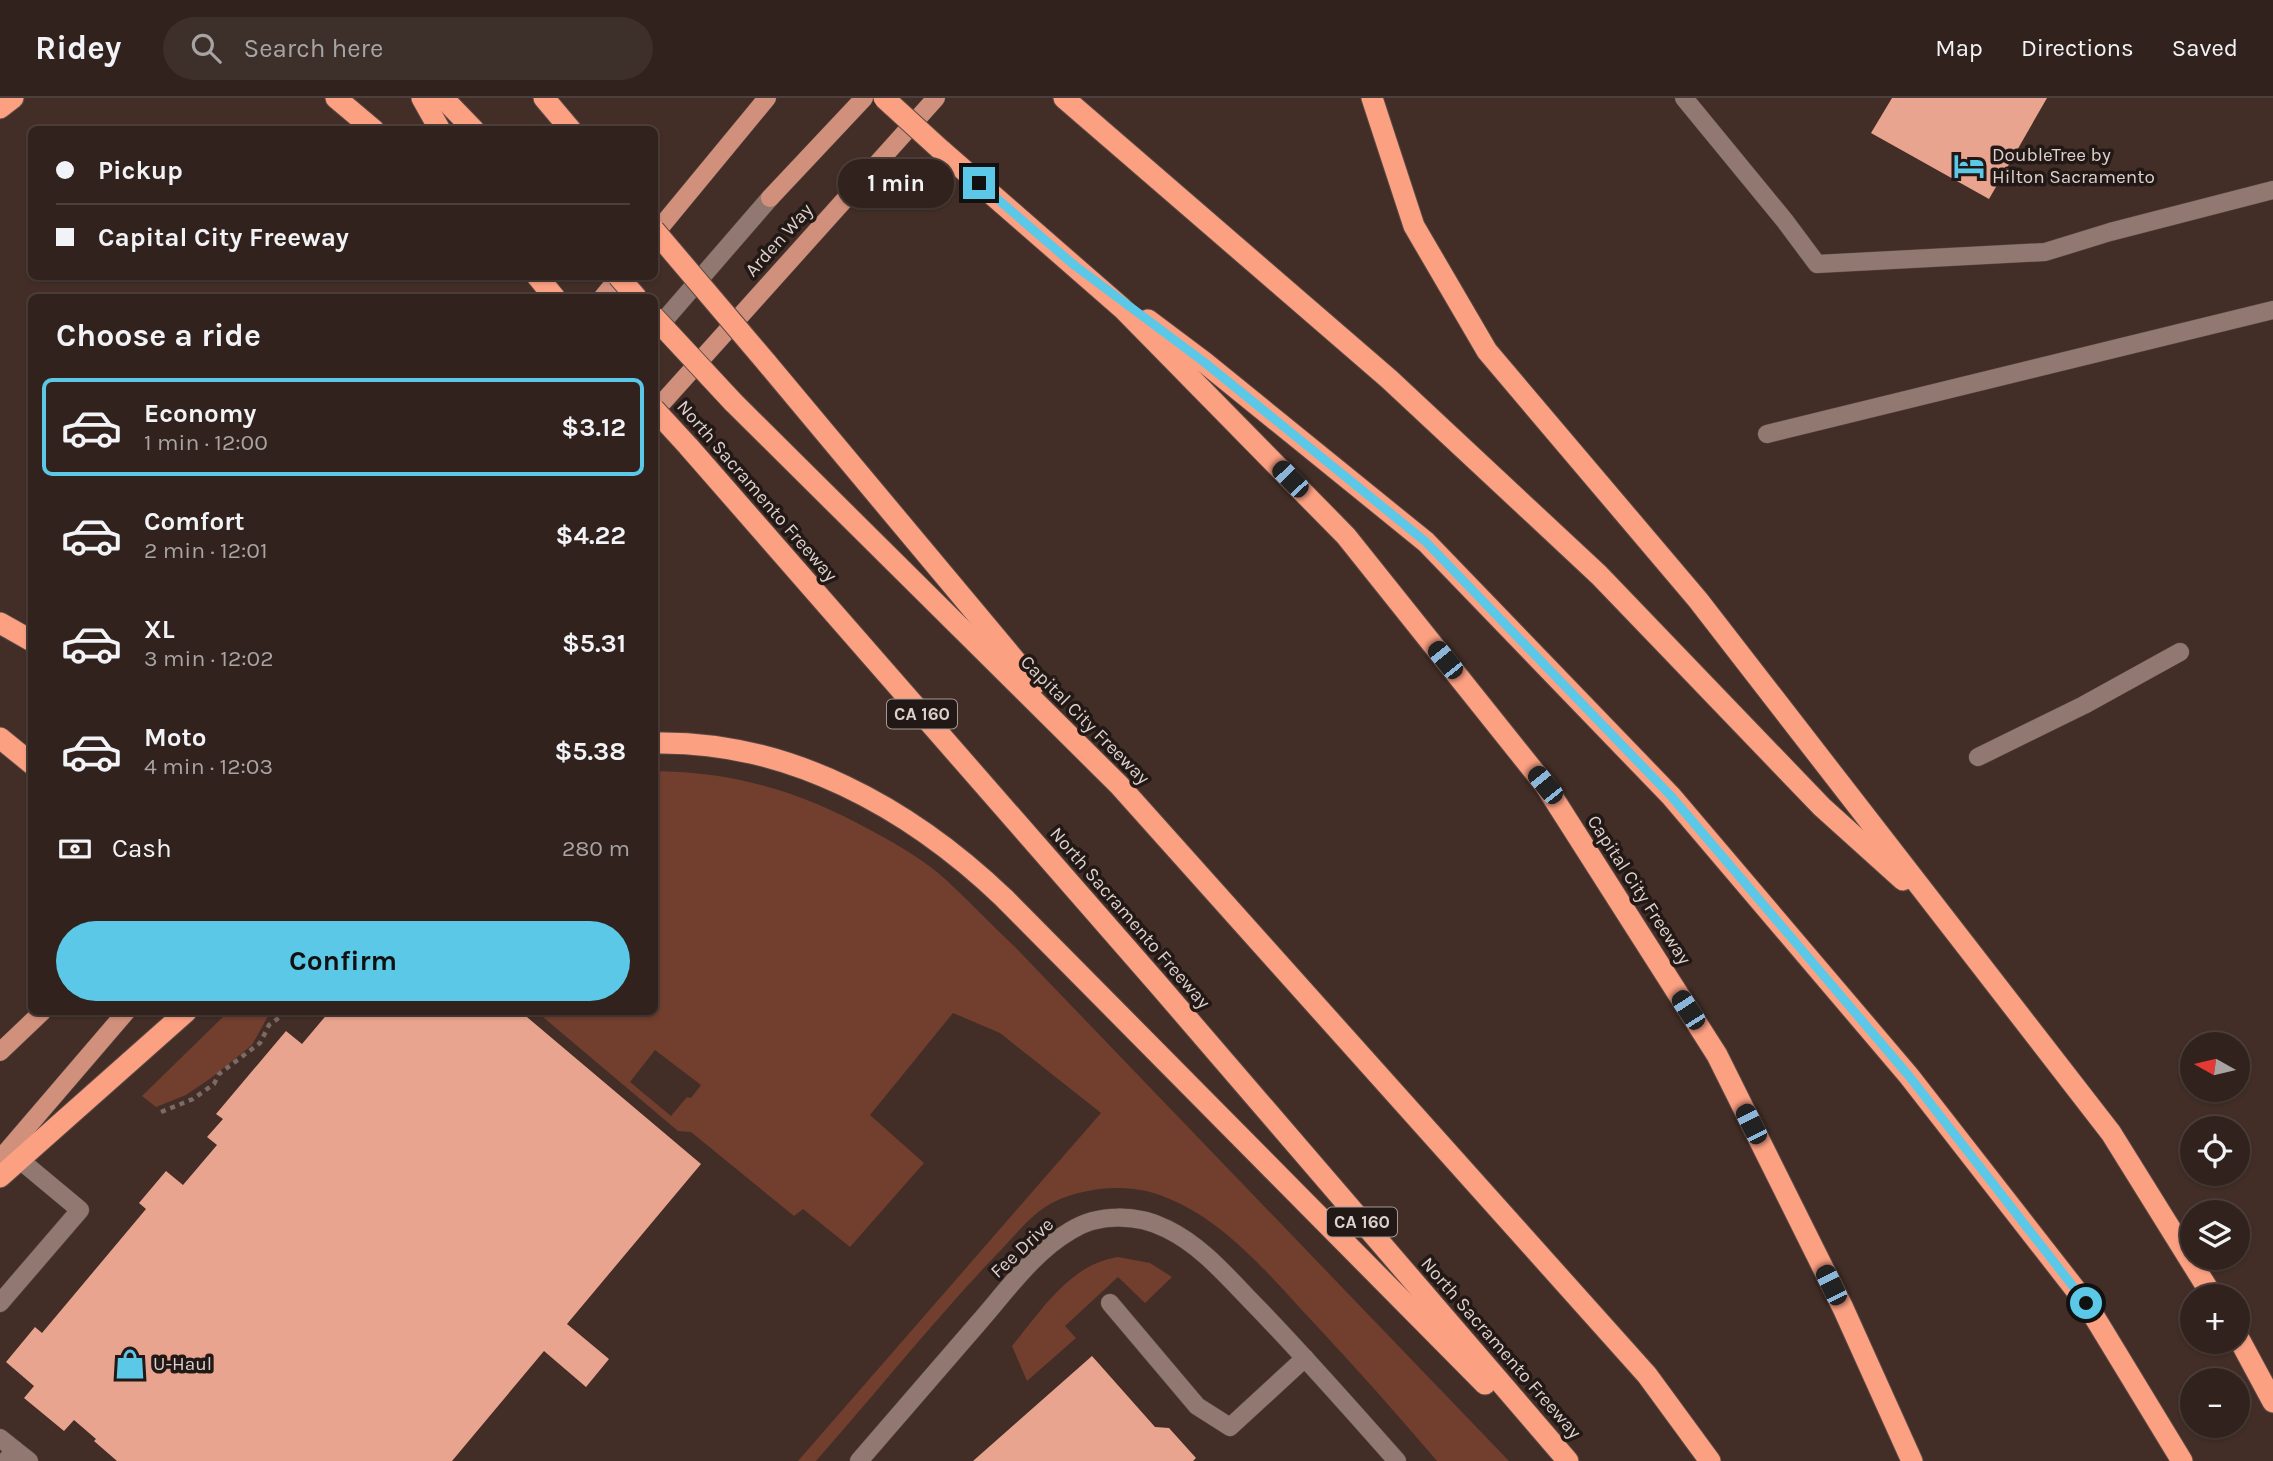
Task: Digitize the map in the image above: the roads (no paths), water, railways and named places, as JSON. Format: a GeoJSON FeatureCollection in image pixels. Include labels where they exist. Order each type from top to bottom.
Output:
{"type":"FeatureCollection","features":[{"type":"Feature","properties":{"kind":"highway"},"geometry":{"type":"LineString","coordinates":[[0,108],[13,98]]}},
{"type":"Feature","properties":{"kind":"highway"},"geometry":{"type":"LineString","coordinates":[[336,98],[369,126]]}},
{"type":"Feature","properties":{"kind":"highway"},"geometry":{"type":"LineString","coordinates":[[422,98],[438,126]]}},
{"type":"Feature","properties":{"kind":"highway"},"geometry":{"type":"LineString","coordinates":[[443,98],[470,126]]}},
{"type":"Feature","properties":{"kind":"highway"},"geometry":{"type":"LineString","coordinates":[[544,98],[567,126]]}},
{"type":"Feature","properties":{"kind":"highway","name":"Capital City Freeway"},"geometry":{"type":"LineString","coordinates":[[884,98],[1122,307],[1346,536],[1545,785],[1717,1055],[1843,1308],[1913,1461]]}},
{"type":"Feature","properties":{"kind":"highway"},"geometry":{"type":"LineString","coordinates":[[1064,98],[1389,379],[1599,575],[1822,807],[1948,922]]}},
{"type":"Feature","properties":{"kind":"highway"},"geometry":{"type":"LineString","coordinates":[[1372,98],[1414,226],[1487,351],[1698,600],[2111,1133],[2205,1284]]}},
{"type":"Feature","properties":{"kind":"highway"},"geometry":{"type":"LineString","coordinates":[[658,237],[1119,785]]}},
{"type":"Feature","properties":{"kind":"highway"},"geometry":{"type":"LineString","coordinates":[[1074,265],[1204,362],[1426,542],[1671,796],[1909,1076],[2086,1303],[2182,1461]]}},
{"type":"Feature","properties":{"kind":"highway"},"geometry":{"type":"LineString","coordinates":[[539,280],[551,294]]}},
{"type":"Feature","properties":{"kind":"highway"},"geometry":{"type":"LineString","coordinates":[[622,280],[634,294]]}},
{"type":"Feature","properties":{"kind":"highway","name":"Capital City Freeway"},"geometry":{"type":"LineString","coordinates":[[658,321],[733,402],[1119,785],[1647,1376],[1710,1461]]}},
{"type":"Feature","properties":{"kind":"highway","name":"North Sacramento Freeway"},"geometry":{"type":"LineString","coordinates":[[658,414],[1157,983],[1568,1461]]}},
{"type":"Feature","properties":{"kind":"highway"},"geometry":{"type":"LineString","coordinates":[[0,623],[28,639]]}},
{"type":"Feature","properties":{"kind":"highway"},"geometry":{"type":"LineString","coordinates":[[0,738],[28,761]]}},
{"type":"Feature","properties":{"kind":"highway"},"geometry":{"type":"LineString","coordinates":[[658,743],[729,750],[799,768],[877,801],[940,842],[1004,898],[1561,1461]]}},
{"type":"Feature","properties":{"kind":"highway"},"geometry":{"type":"LineString","coordinates":[[0,1177],[10,1159],[182,1015]]}},
{"type":"Feature","properties":{"kind":"highway"},"geometry":{"type":"LineString","coordinates":[[2247,1354],[2273,1402]]}},
{"type":"Feature","properties":{"kind":"main road"},"geometry":{"type":"LineString","coordinates":[[658,227],[767,98]]}},
{"type":"Feature","properties":{"kind":"main road"},"geometry":{"type":"LineString","coordinates":[[770,198],[849,98]]}},
{"type":"Feature","properties":{"kind":"main road"},"geometry":{"type":"LineString","coordinates":[[770,198],[864,98]]}},
{"type":"Feature","properties":{"kind":"main road","name":"Arden Way"},"geometry":{"type":"LineString","coordinates":[[658,406],[936,98]]}},
{"type":"Feature","properties":{"kind":"main road"},"geometry":{"type":"LineString","coordinates":[[605,294],[616,280]]}},
{"type":"Feature","properties":{"kind":"main road"},"geometry":{"type":"LineString","coordinates":[[0,1052],[39,1015]]}},
{"type":"Feature","properties":{"kind":"main road"},"geometry":{"type":"LineString","coordinates":[[10,1159],[124,1015]]}},
{"type":"Feature","properties":{"kind":"street"},"geometry":{"type":"LineString","coordinates":[[1684,98],[1817,264],[2045,252],[2110,232],[2273,190]]}},
{"type":"Feature","properties":{"kind":"street"},"geometry":{"type":"LineString","coordinates":[[658,327],[770,198]]}},
{"type":"Feature","properties":{"kind":"street"},"geometry":{"type":"LineString","coordinates":[[1767,434],[2273,310]]}},
{"type":"Feature","properties":{"kind":"street"},"geometry":{"type":"LineString","coordinates":[[1978,757],[2084,705],[2180,652]]}},
{"type":"Feature","properties":{"kind":"street"},"geometry":{"type":"LineString","coordinates":[[0,1303],[79,1209],[10,1159]]}},
{"type":"Feature","properties":{"kind":"street","name":"Fee Drive"},"geometry":{"type":"LineString","coordinates":[[859,1461],[1025,1270],[1070,1230],[1092,1221],[1118,1217],[1142,1220],[1166,1228],[1189,1242],[1214,1263],[1305,1358],[1397,1461]]}},
{"type":"Feature","properties":{"kind":"street"},"geometry":{"type":"LineString","coordinates":[[1110,1303],[1197,1406],[1230,1427],[1305,1358]]}},
{"type":"Feature","properties":{"kind":"street"},"geometry":{"type":"LineString","coordinates":[[0,1438],[16,1457]]}},
{"type":"Feature","properties":{"kind":"place","name":"DoubleTree by Hilton Sacramento"},"geometry":{"type":"Point","coordinates":[1969,166]}},
{"type":"Feature","properties":{"kind":"place","name":"U-Haul"},"geometry":{"type":"Point","coordinates":[130,1364]}}]}
